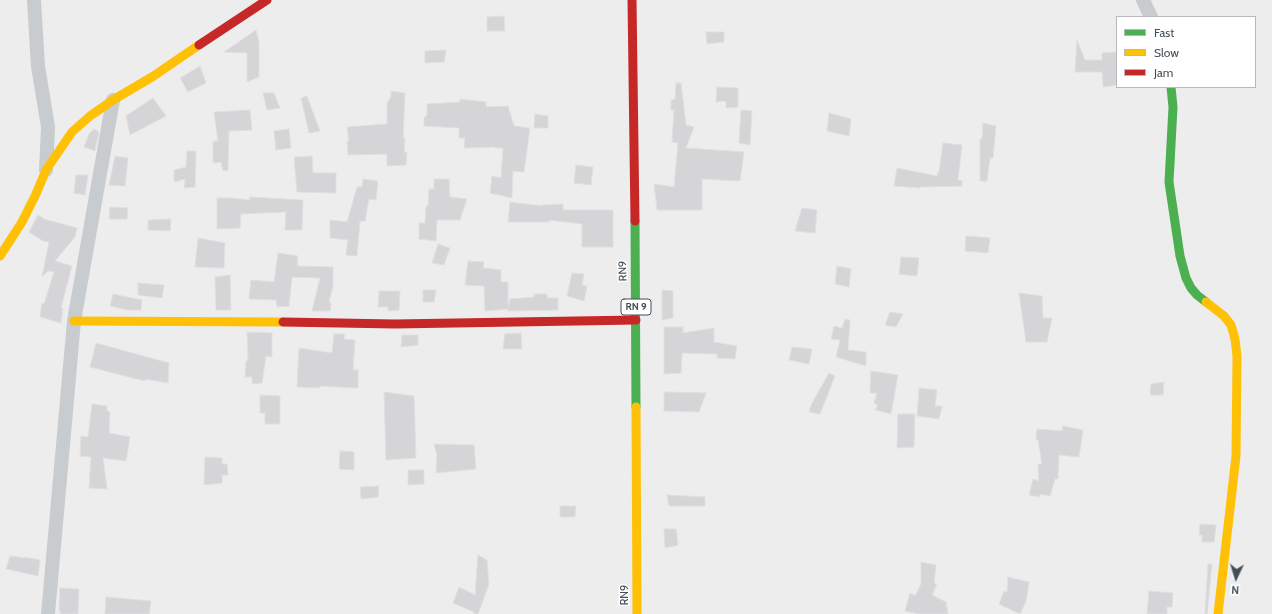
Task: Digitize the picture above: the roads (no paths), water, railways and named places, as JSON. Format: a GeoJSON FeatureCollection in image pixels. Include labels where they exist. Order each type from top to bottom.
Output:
{"type":"FeatureCollection","features":[{"type":"Feature","properties":{"kind":"street"},"geometry":{"type":"LineString","coordinates":[[34,0],[38,66],[48,127],[46,170]]}},
{"type":"Feature","properties":{"kind":"street"},"geometry":{"type":"LineString","coordinates":[[0,256],[22,222],[46,170],[72,132],[90,116],[113,100],[152,77],[266,0]]}},
{"type":"Feature","properties":{"kind":"street","name":"RN9"},"geometry":{"type":"LineString","coordinates":[[632,0],[636,320],[637,614]]}},
{"type":"Feature","properties":{"kind":"street"},"geometry":{"type":"LineString","coordinates":[[1143,0],[1151,16]]}},
{"type":"Feature","properties":{"kind":"street"},"geometry":{"type":"LineString","coordinates":[[1171,88],[1173,107],[1169,182],[1180,256],[1186,278],[1191,288],[1197,295],[1224,316],[1231,325],[1235,339],[1237,356],[1236,456],[1218,614]]}},
{"type":"Feature","properties":{"kind":"street"},"geometry":{"type":"LineString","coordinates":[[48,614],[74,321],[113,100]]}},
{"type":"Feature","properties":{"kind":"street"},"geometry":{"type":"LineString","coordinates":[[74,321],[240,321],[395,324],[636,320]]}}]}
